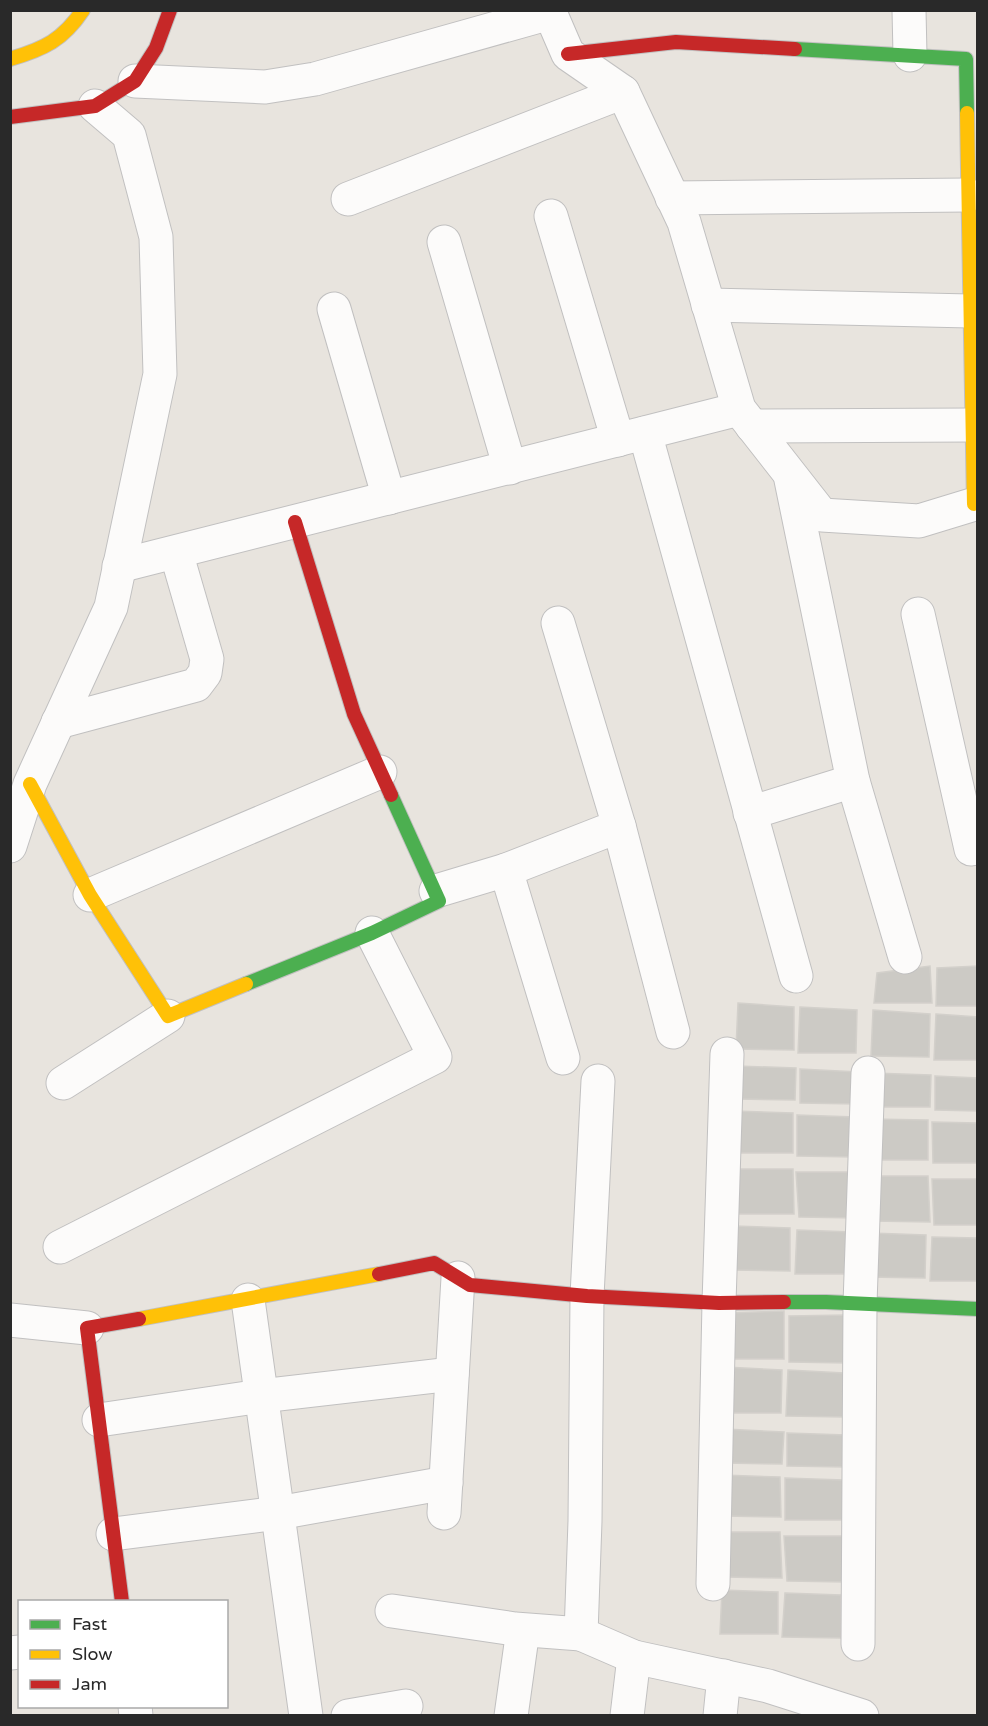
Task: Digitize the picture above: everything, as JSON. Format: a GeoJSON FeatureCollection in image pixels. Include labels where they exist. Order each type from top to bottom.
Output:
{"type":"FeatureCollection","features":[{"type":"Feature","properties":{"kind":"street"},"geometry":{"type":"LineString","coordinates":[[10,59],[45,49],[73,25],[83,10]]}},
{"type":"Feature","properties":{"kind":"street"},"geometry":{"type":"LineString","coordinates":[[10,117],[95,106],[135,81],[156,48],[170,10]]}},
{"type":"Feature","properties":{"kind":"street"},"geometry":{"type":"LineString","coordinates":[[909,10],[910,55]]}},
{"type":"Feature","properties":{"kind":"street"},"geometry":{"type":"LineString","coordinates":[[135,81],[240,87],[291,84],[550,12],[568,54],[623,92],[684,222],[708,305],[746,417],[822,515],[919,521],[976,503],[968,195],[972,58],[676,42],[568,54]]}},
{"type":"Feature","properties":{"kind":"street"},"geometry":{"type":"LineString","coordinates":[[348,199],[623,92]]}},
{"type":"Feature","properties":{"kind":"street"},"geometry":{"type":"LineString","coordinates":[[10,846],[30,784],[111,606],[160,374],[156,237],[129,135],[95,106]]}},
{"type":"Feature","properties":{"kind":"street"},"geometry":{"type":"LineString","coordinates":[[672,198],[968,195]]}},
{"type":"Feature","properties":{"kind":"street"},"geometry":{"type":"LineString","coordinates":[[551,216],[632,437],[750,813],[796,976]]}},
{"type":"Feature","properties":{"kind":"street"},"geometry":{"type":"LineString","coordinates":[[444,242],[510,468]]}},
{"type":"Feature","properties":{"kind":"street"},"geometry":{"type":"LineString","coordinates":[[708,305],[970,311]]}},
{"type":"Feature","properties":{"kind":"street"},"geometry":{"type":"LineString","coordinates":[[334,309],[389,498]]}},
{"type":"Feature","properties":{"kind":"street"},"geometry":{"type":"LineString","coordinates":[[119,566],[632,437],[746,417],[973,425]]}},
{"type":"Feature","properties":{"kind":"street"},"geometry":{"type":"LineString","coordinates":[[789,474],[853,782],[904,957]]}},
{"type":"Feature","properties":{"kind":"street"},"geometry":{"type":"LineString","coordinates":[[63,1083],[168,1016],[372,933],[439,901],[354,714],[295,522]]}},
{"type":"Feature","properties":{"kind":"street"},"geometry":{"type":"LineString","coordinates":[[58,722],[196,685],[205,673],[207,659],[176,552]]}},
{"type":"Feature","properties":{"kind":"street"},"geometry":{"type":"LineString","coordinates":[[918,614],[971,849],[978,848]]}},
{"type":"Feature","properties":{"kind":"street"},"geometry":{"type":"LineString","coordinates":[[558,623],[619,826],[673,1032]]}},
{"type":"Feature","properties":{"kind":"street"},"geometry":{"type":"LineString","coordinates":[[90,895],[380,772]]}},
{"type":"Feature","properties":{"kind":"street"},"geometry":{"type":"LineString","coordinates":[[750,813],[853,782]]}},
{"type":"Feature","properties":{"kind":"street"},"geometry":{"type":"LineString","coordinates":[[30,784],[90,895],[168,1016]]}},
{"type":"Feature","properties":{"kind":"street"},"geometry":{"type":"LineString","coordinates":[[436,891],[506,870],[619,826]]}},
{"type":"Feature","properties":{"kind":"street"},"geometry":{"type":"LineString","coordinates":[[506,870],[563,1058]]}},
{"type":"Feature","properties":{"kind":"street"},"geometry":{"type":"LineString","coordinates":[[60,1246],[435,1057],[372,933]]}},
{"type":"Feature","properties":{"kind":"street"},"geometry":{"type":"LineString","coordinates":[[713,1584],[727,1054]]}},
{"type":"Feature","properties":{"kind":"street"},"geometry":{"type":"LineString","coordinates":[[858,1644],[860,1304],[868,1073]]}},
{"type":"Feature","properties":{"kind":"street"},"geometry":{"type":"LineString","coordinates":[[581,1634],[585,1521],[587,1296],[598,1081]]}},
{"type":"Feature","properties":{"kind":"street"},"geometry":{"type":"LineString","coordinates":[[10,1320],[87,1328],[307,1290],[434,1263],[470,1285],[587,1296],[719,1303],[860,1304],[978,1309]]}},
{"type":"Feature","properties":{"kind":"street"},"geometry":{"type":"LineString","coordinates":[[113,1534],[278,1513],[445,1498],[458,1278]]}},
{"type":"Feature","properties":{"kind":"street"},"geometry":{"type":"LineString","coordinates":[[248,1300],[306,1716]]}},
{"type":"Feature","properties":{"kind":"street"},"geometry":{"type":"LineString","coordinates":[[87,1328],[122,1600]]}},
{"type":"Feature","properties":{"kind":"street"},"geometry":{"type":"LineString","coordinates":[[99,1420],[261,1396],[452,1374]]}},
{"type":"Feature","properties":{"kind":"street"},"geometry":{"type":"LineString","coordinates":[[392,1611],[515,1629],[581,1634],[634,1657],[768,1686],[862,1716]]}},
{"type":"Feature","properties":{"kind":"street"},"geometry":{"type":"LineString","coordinates":[[511,1716],[521,1644]]}},
{"type":"Feature","properties":{"kind":"street"},"geometry":{"type":"LineString","coordinates":[[627,1716],[634,1657]]}},
{"type":"Feature","properties":{"kind":"street"},"geometry":{"type":"LineString","coordinates":[[720,1716],[724,1677]]}},
{"type":"Feature","properties":{"kind":"street"},"geometry":{"type":"LineString","coordinates":[[348,1716],[406,1706]]}},
{"type":"Feature","properties":{"kind":"building"},"geometry":{"type":"Polygon","coordinates":[[[930,966],[932,1003],[874,1003],[877,973],[930,966]]]}},
{"type":"Feature","properties":{"kind":"building"},"geometry":{"type":"Polygon","coordinates":[[[978,966],[978,1006],[936,1006],[937,968],[978,966]]]}},
{"type":"Feature","properties":{"kind":"building"},"geometry":{"type":"Polygon","coordinates":[[[738,1003],[794,1007],[794,1050],[736,1049],[738,1003]]]}},
{"type":"Feature","properties":{"kind":"building"},"geometry":{"type":"Polygon","coordinates":[[[800,1007],[857,1010],[856,1053],[798,1053],[800,1007]]]}},
{"type":"Feature","properties":{"kind":"building"},"geometry":{"type":"Polygon","coordinates":[[[873,1010],[930,1014],[929,1057],[871,1056],[873,1010]]]}},
{"type":"Feature","properties":{"kind":"building"},"geometry":{"type":"Polygon","coordinates":[[[936,1014],[978,1017],[978,1060],[934,1060],[936,1014]]]}},
{"type":"Feature","properties":{"kind":"building"},"geometry":{"type":"Polygon","coordinates":[[[737,1066],[796,1068],[795,1100],[737,1099],[737,1066]]]}},
{"type":"Feature","properties":{"kind":"building"},"geometry":{"type":"Polygon","coordinates":[[[800,1069],[859,1072],[857,1104],[800,1103],[800,1069]]]}},
{"type":"Feature","properties":{"kind":"building"},"geometry":{"type":"Polygon","coordinates":[[[872,1073],[931,1075],[930,1107],[872,1107],[872,1073]]]}},
{"type":"Feature","properties":{"kind":"building"},"geometry":{"type":"Polygon","coordinates":[[[935,1076],[978,1078],[978,1111],[935,1110],[935,1076]]]}},
{"type":"Feature","properties":{"kind":"building"},"geometry":{"type":"Polygon","coordinates":[[[734,1111],[793,1113],[793,1153],[735,1153],[734,1111]]]}},
{"type":"Feature","properties":{"kind":"building"},"geometry":{"type":"Polygon","coordinates":[[[797,1115],[855,1117],[855,1157],[797,1156],[797,1115]]]}},
{"type":"Feature","properties":{"kind":"building"},"geometry":{"type":"Polygon","coordinates":[[[869,1119],[928,1120],[928,1160],[870,1160],[869,1119]]]}},
{"type":"Feature","properties":{"kind":"building"},"geometry":{"type":"Polygon","coordinates":[[[932,1122],[978,1123],[978,1163],[933,1163],[932,1122]]]}},
{"type":"Feature","properties":{"kind":"building"},"geometry":{"type":"Polygon","coordinates":[[[734,1169],[793,1169],[794,1214],[736,1214],[734,1169]]]}},
{"type":"Feature","properties":{"kind":"building"},"geometry":{"type":"Polygon","coordinates":[[[796,1172],[856,1172],[857,1218],[799,1217],[796,1172]]]}},
{"type":"Feature","properties":{"kind":"building"},"geometry":{"type":"Polygon","coordinates":[[[869,1176],[928,1176],[930,1222],[872,1221],[869,1176]]]}},
{"type":"Feature","properties":{"kind":"building"},"geometry":{"type":"Polygon","coordinates":[[[932,1179],[978,1179],[978,1225],[934,1225],[932,1179]]]}},
{"type":"Feature","properties":{"kind":"building"},"geometry":{"type":"Polygon","coordinates":[[[734,1226],[790,1228],[790,1271],[732,1270],[734,1226]]]}},
{"type":"Feature","properties":{"kind":"building"},"geometry":{"type":"Polygon","coordinates":[[[797,1230],[853,1232],[853,1274],[795,1274],[797,1230]]]}},
{"type":"Feature","properties":{"kind":"building"},"geometry":{"type":"Polygon","coordinates":[[[870,1233],[926,1235],[925,1278],[867,1277],[870,1233]]]}},
{"type":"Feature","properties":{"kind":"building"},"geometry":{"type":"Polygon","coordinates":[[[932,1237],[978,1238],[978,1281],[930,1281],[932,1237]]]}},
{"type":"Feature","properties":{"kind":"building"},"geometry":{"type":"Polygon","coordinates":[[[784,1311],[784,1359],[726,1359],[726,1313],[784,1311]]]}},
{"type":"Feature","properties":{"kind":"building"},"geometry":{"type":"Polygon","coordinates":[[[847,1315],[847,1363],[789,1362],[789,1316],[847,1315]]]}},
{"type":"Feature","properties":{"kind":"building"},"geometry":{"type":"Polygon","coordinates":[[[725,1367],[782,1370],[781,1413],[723,1413],[725,1367]]]}},
{"type":"Feature","properties":{"kind":"building"},"geometry":{"type":"Polygon","coordinates":[[[788,1370],[844,1373],[844,1417],[786,1416],[788,1370]]]}},
{"type":"Feature","properties":{"kind":"building"},"geometry":{"type":"Polygon","coordinates":[[[725,1429],[784,1432],[782,1464],[724,1463],[725,1429]]]}},
{"type":"Feature","properties":{"kind":"building"},"geometry":{"type":"Polygon","coordinates":[[[787,1433],[846,1435],[845,1467],[787,1466],[787,1433]]]}},
{"type":"Feature","properties":{"kind":"building"},"geometry":{"type":"Polygon","coordinates":[[[722,1475],[780,1477],[781,1517],[723,1516],[722,1475]]]}},
{"type":"Feature","properties":{"kind":"building"},"geometry":{"type":"Polygon","coordinates":[[[785,1478],[843,1480],[843,1520],[785,1520],[785,1478]]]}},
{"type":"Feature","properties":{"kind":"building"},"geometry":{"type":"Polygon","coordinates":[[[721,1532],[780,1532],[782,1578],[724,1577],[721,1532]]]}},
{"type":"Feature","properties":{"kind":"building"},"geometry":{"type":"Polygon","coordinates":[[[784,1536],[843,1536],[845,1582],[787,1581],[784,1536]]]}},
{"type":"Feature","properties":{"kind":"building"},"geometry":{"type":"Polygon","coordinates":[[[722,1590],[778,1592],[778,1634],[720,1634],[722,1590]]]}},
{"type":"Feature","properties":{"kind":"building"},"geometry":{"type":"Polygon","coordinates":[[[785,1593],[841,1595],[841,1638],[782,1637],[785,1593]]]}},
{"type":"Feature","properties":{"kind":"traffic: fast"},"geometry":{"type":"LineString","coordinates":[[795,49],[966,59],[967,113]]}},
{"type":"Feature","properties":{"kind":"traffic: fast"},"geometry":{"type":"LineString","coordinates":[[246,984],[372,933],[439,901],[391,795]]}},
{"type":"Feature","properties":{"kind":"traffic: fast"},"geometry":{"type":"LineString","coordinates":[[784,1302],[978,1309]]}},
{"type":"Feature","properties":{"kind":"traffic: slow"},"geometry":{"type":"LineString","coordinates":[[10,59],[52,42],[68,29],[83,10]]}},
{"type":"Feature","properties":{"kind":"traffic: slow"},"geometry":{"type":"LineString","coordinates":[[967,113],[974,504]]}},
{"type":"Feature","properties":{"kind":"traffic: slow"},"geometry":{"type":"LineString","coordinates":[[30,784],[90,895],[168,1016],[246,984]]}},
{"type":"Feature","properties":{"kind":"traffic: slow"},"geometry":{"type":"LineString","coordinates":[[139,1319],[379,1274]]}},
{"type":"Feature","properties":{"kind":"traffic: jam"},"geometry":{"type":"LineString","coordinates":[[10,117],[95,106],[135,81],[156,48],[170,10]]}},
{"type":"Feature","properties":{"kind":"traffic: jam"},"geometry":{"type":"LineString","coordinates":[[568,54],[676,42],[795,49]]}},
{"type":"Feature","properties":{"kind":"traffic: jam"},"geometry":{"type":"LineString","coordinates":[[295,522],[354,714],[391,795]]}},
{"type":"Feature","properties":{"kind":"traffic: jam"},"geometry":{"type":"LineString","coordinates":[[379,1274],[434,1263],[470,1285],[587,1296],[719,1303],[784,1302]]}},
{"type":"Feature","properties":{"kind":"traffic: jam"},"geometry":{"type":"LineString","coordinates":[[122,1600],[87,1328],[139,1319]]}}]}
